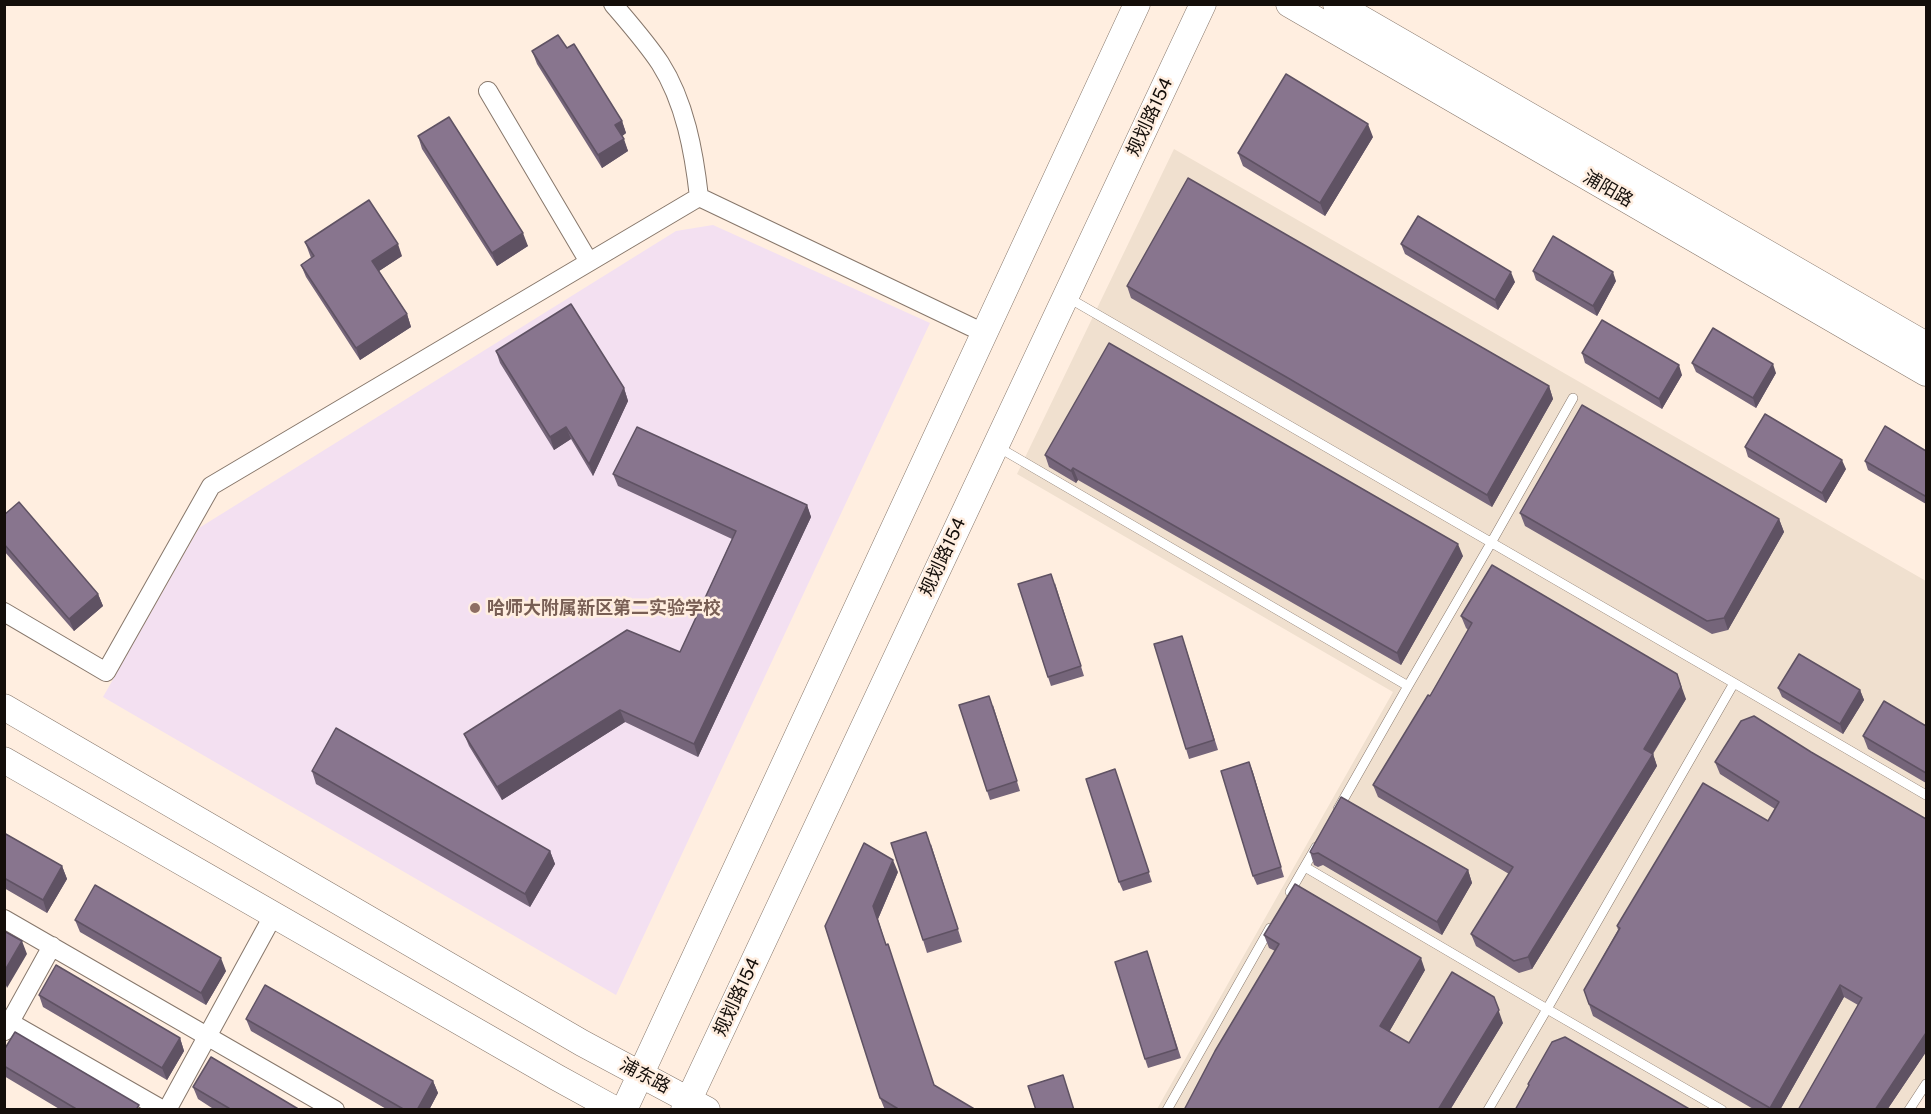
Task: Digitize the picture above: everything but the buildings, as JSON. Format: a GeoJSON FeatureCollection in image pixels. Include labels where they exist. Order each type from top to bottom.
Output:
{"type":"FeatureCollection","features":[{"type":"Feature","properties":{"kind":"main road"},"geometry":{"type":"LineString","coordinates":[[624,1110],[1137,4]]}},
{"type":"Feature","properties":{"kind":"main road","name":"规划路154"},"geometry":{"type":"LineString","coordinates":[[693,1106],[996,446],[1203,4]]}},
{"type":"Feature","properties":{"kind":"main road","name":"浦阳路"},"geometry":{"type":"LineString","coordinates":[[1289,4],[1926,373]]}},
{"type":"Feature","properties":{"kind":"main road","name":"浦阳路"},"geometry":{"type":"LineString","coordinates":[[1336,4],[1926,345]]}},
{"type":"Feature","properties":{"kind":"main road","name":"浦东路"},"geometry":{"type":"LineString","coordinates":[[4,707],[693,1106]]}},
{"type":"Feature","properties":{"kind":"main road"},"geometry":{"type":"LineString","coordinates":[[4,760],[616,1110]]}},
{"type":"Feature","properties":{"kind":"street"},"geometry":{"type":"LineString","coordinates":[[613,4],[661,64],[676,97],[695,161],[699,197]]}},
{"type":"Feature","properties":{"kind":"street"},"geometry":{"type":"LineString","coordinates":[[488,91],[589,262]]}},
{"type":"Feature","properties":{"kind":"street"},"geometry":{"type":"LineString","coordinates":[[4,612],[106,672],[211,486],[699,197]]}},
{"type":"Feature","properties":{"kind":"street"},"geometry":{"type":"LineString","coordinates":[[699,197],[984,333]]}},
{"type":"Feature","properties":{"kind":"street"},"geometry":{"type":"LineString","coordinates":[[52,946],[6,1025],[165,1110],[274,914]]}},
{"type":"Feature","properties":{"kind":"street"},"geometry":{"type":"LineString","coordinates":[[4,919],[335,1110]]}},
{"type":"Feature","properties":{"kind":"lane"},"geometry":{"type":"LineString","coordinates":[[1065,297],[1926,795]]}},
{"type":"Feature","properties":{"kind":"lane"},"geometry":{"type":"LineString","coordinates":[[1333,817],[1573,398]]}},
{"type":"Feature","properties":{"kind":"lane"},"geometry":{"type":"LineString","coordinates":[[996,446],[1408,686]]}},
{"type":"Feature","properties":{"kind":"lane"},"geometry":{"type":"LineString","coordinates":[[1488,1110],[1734,683]]}},
{"type":"Feature","properties":{"kind":"lane"},"geometry":{"type":"LineString","coordinates":[[1287,898],[1322,837]]}},
{"type":"Feature","properties":{"kind":"lane"},"geometry":{"type":"LineString","coordinates":[[1305,867],[1722,1110]]}},
{"type":"Feature","properties":{"kind":"lane"},"geometry":{"type":"LineString","coordinates":[[1167,1110],[1276,918]]}},
{"type":"Feature","properties":{"kind":"lane"},"geometry":{"type":"LineString","coordinates":[[1909,1110],[1926,1084]]}},
{"type":"Feature","properties":{"kind":"shaded area"},"geometry":{"type":"Polygon","coordinates":[[[1174,149],[1926,581],[1926,1084],[1910,1109],[1157,1109],[1393,692],[1017,474],[1174,149]]]}},
{"type":"Feature","properties":{"kind":"shaded area","name":"哈师大附属新区第二实验学校"},"geometry":{"type":"Polygon","coordinates":[[[713,225],[930,323],[616,995],[103,697],[199,528],[676,231],[713,225]]]}},
{"type":"Feature","properties":{"kind":"place","name":"哈师大附属新区第二实验学校"},"geometry":{"type":"Point","coordinates":[475,608]}}]}
